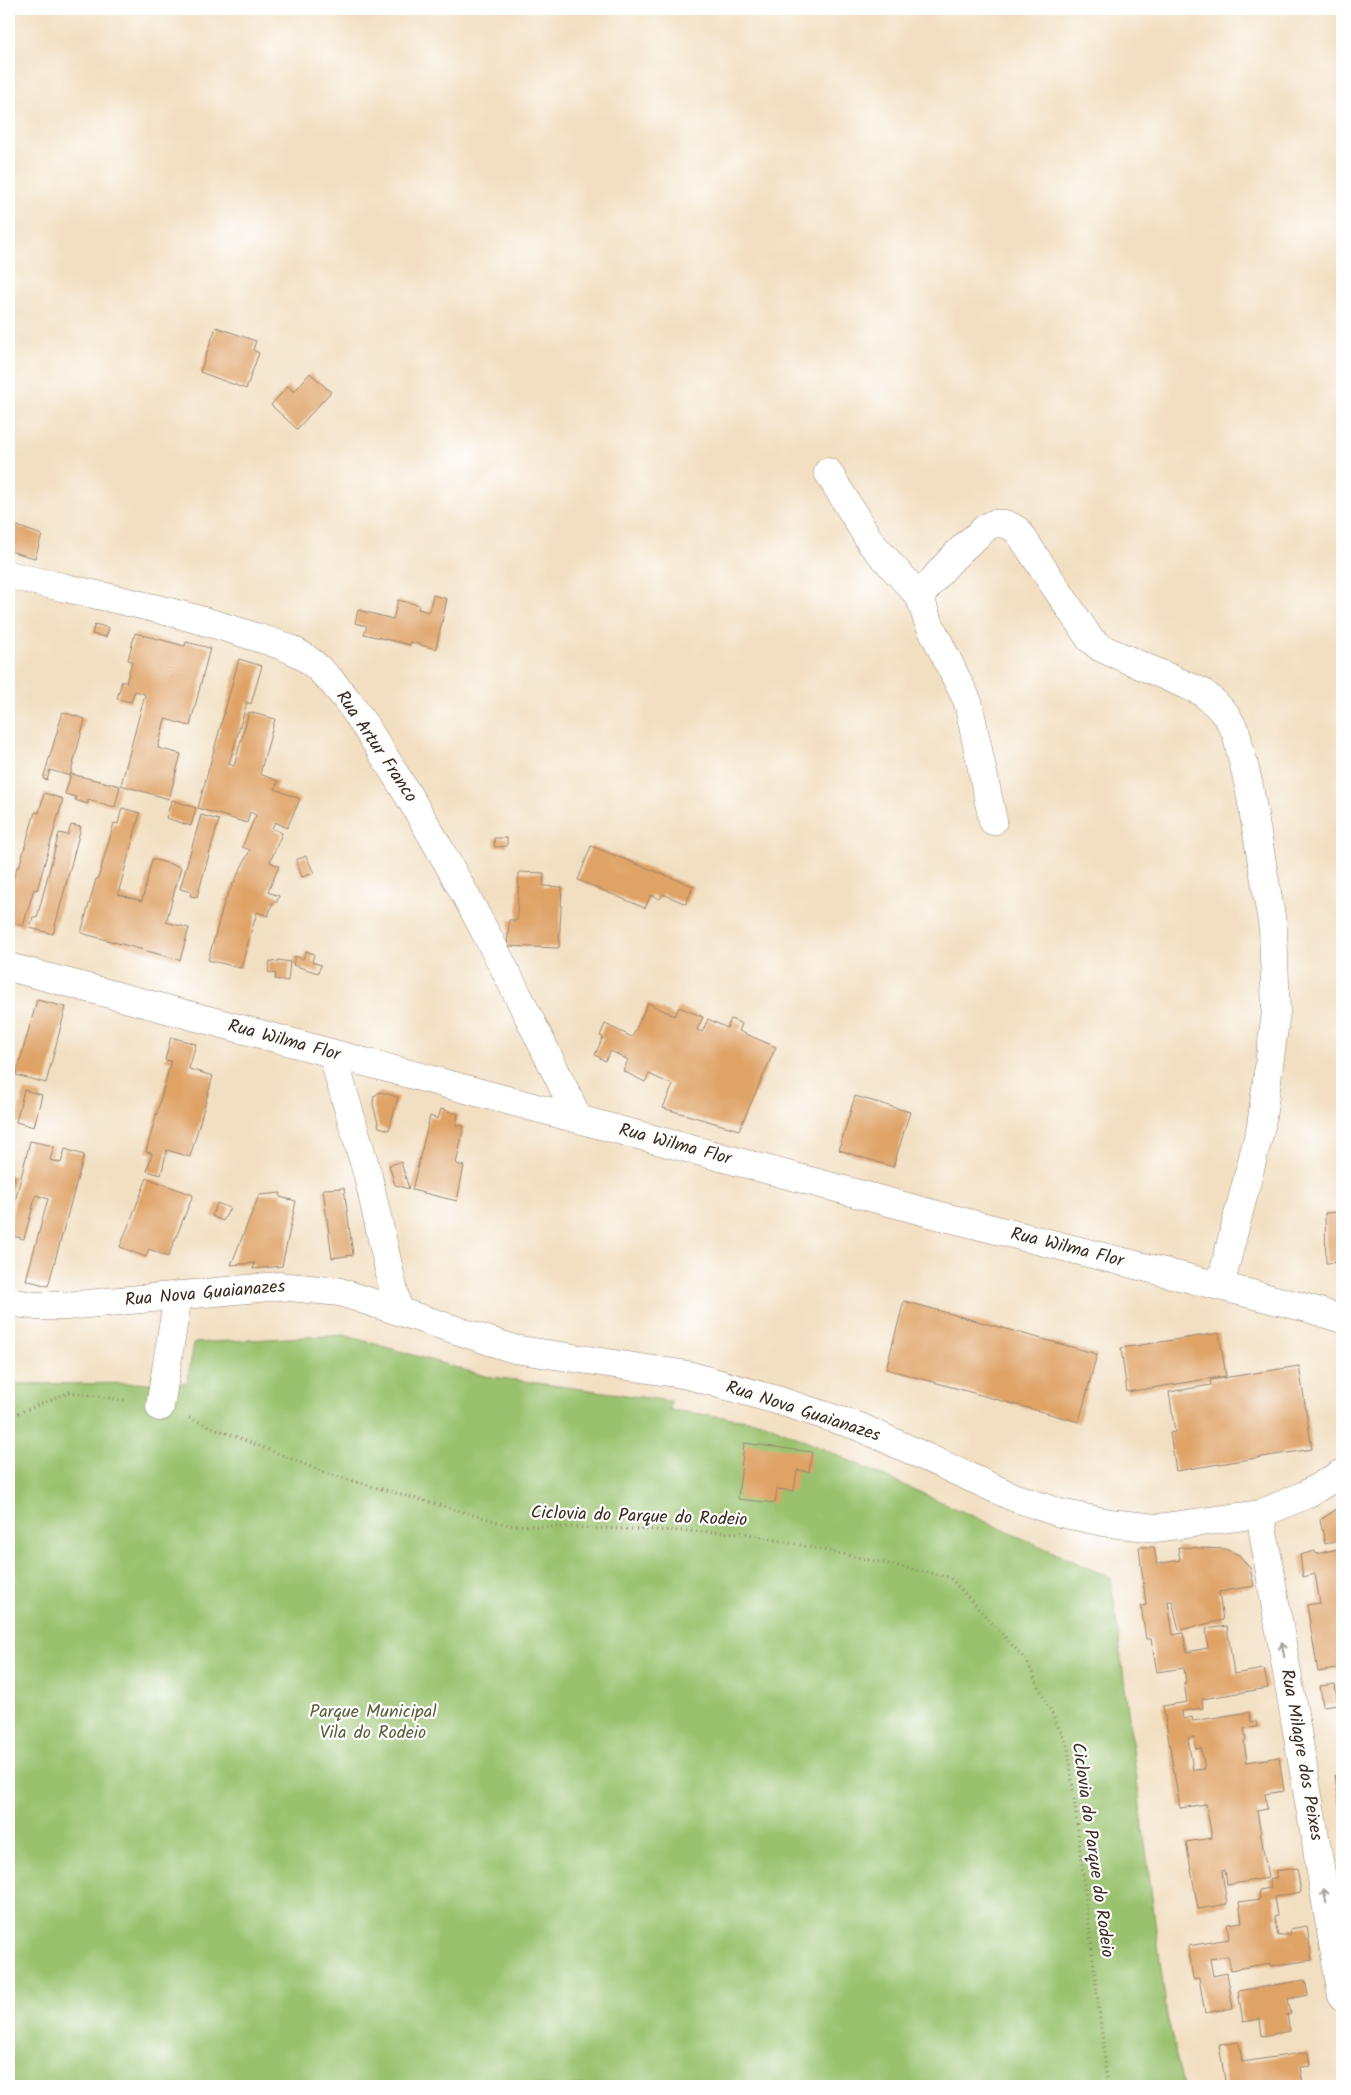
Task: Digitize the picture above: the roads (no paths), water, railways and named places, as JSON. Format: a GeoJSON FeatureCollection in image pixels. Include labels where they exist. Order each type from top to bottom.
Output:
{"type":"FeatureCollection","features":[{"type":"Feature","properties":{"kind":"street"},"geometry":{"type":"LineString","coordinates":[[828,472],[871,543],[920,597],[927,619],[968,702],[993,821]]}},
{"type":"Feature","properties":{"kind":"street"},"geometry":{"type":"LineString","coordinates":[[920,597],[935,576],[960,548],[991,524],[1002,523],[1011,525],[1018,531],[1090,639],[1113,655],[1202,692],[1227,716],[1236,733],[1249,786],[1272,928],[1276,1012],[1261,1126],[1220,1286]]}},
{"type":"Feature","properties":{"kind":"street","name":"Rua Artur Franco"},"geometry":{"type":"LineString","coordinates":[[9,574],[206,621],[292,649],[312,662],[332,682],[372,736],[430,830],[521,999],[578,1118]]}},
{"type":"Feature","properties":{"kind":"street","name":"Rua Wilma Flor"},"geometry":{"type":"LineString","coordinates":[[9,967],[941,1216],[1220,1286],[1342,1319]]}},
{"type":"Feature","properties":{"kind":"street"},"geometry":{"type":"LineString","coordinates":[[332,1054],[368,1176],[398,1310]]}},
{"type":"Feature","properties":{"kind":"street","name":"Rua Nova Guaianazes"},"geometry":{"type":"LineString","coordinates":[[9,1302],[36,1306],[66,1306],[279,1286],[306,1287],[340,1292],[514,1349],[688,1375],[780,1401],[860,1427],[1013,1497],[1060,1514],[1109,1523],[1158,1528],[1260,1514],[1305,1495],[1342,1473]]}},
{"type":"Feature","properties":{"kind":"street"},"geometry":{"type":"LineString","coordinates":[[160,1406],[178,1296]]}},
{"type":"Feature","properties":{"kind":"street","name":"Rua Milagre dos Peixes"},"geometry":{"type":"LineString","coordinates":[[1260,1514],[1342,1996]]}},
{"type":"Feature","properties":{"kind":"park label","name":"Parque Municipal Vila do Rodeio"},"geometry":{"type":"Point","coordinates":[373,1722]}}]}
